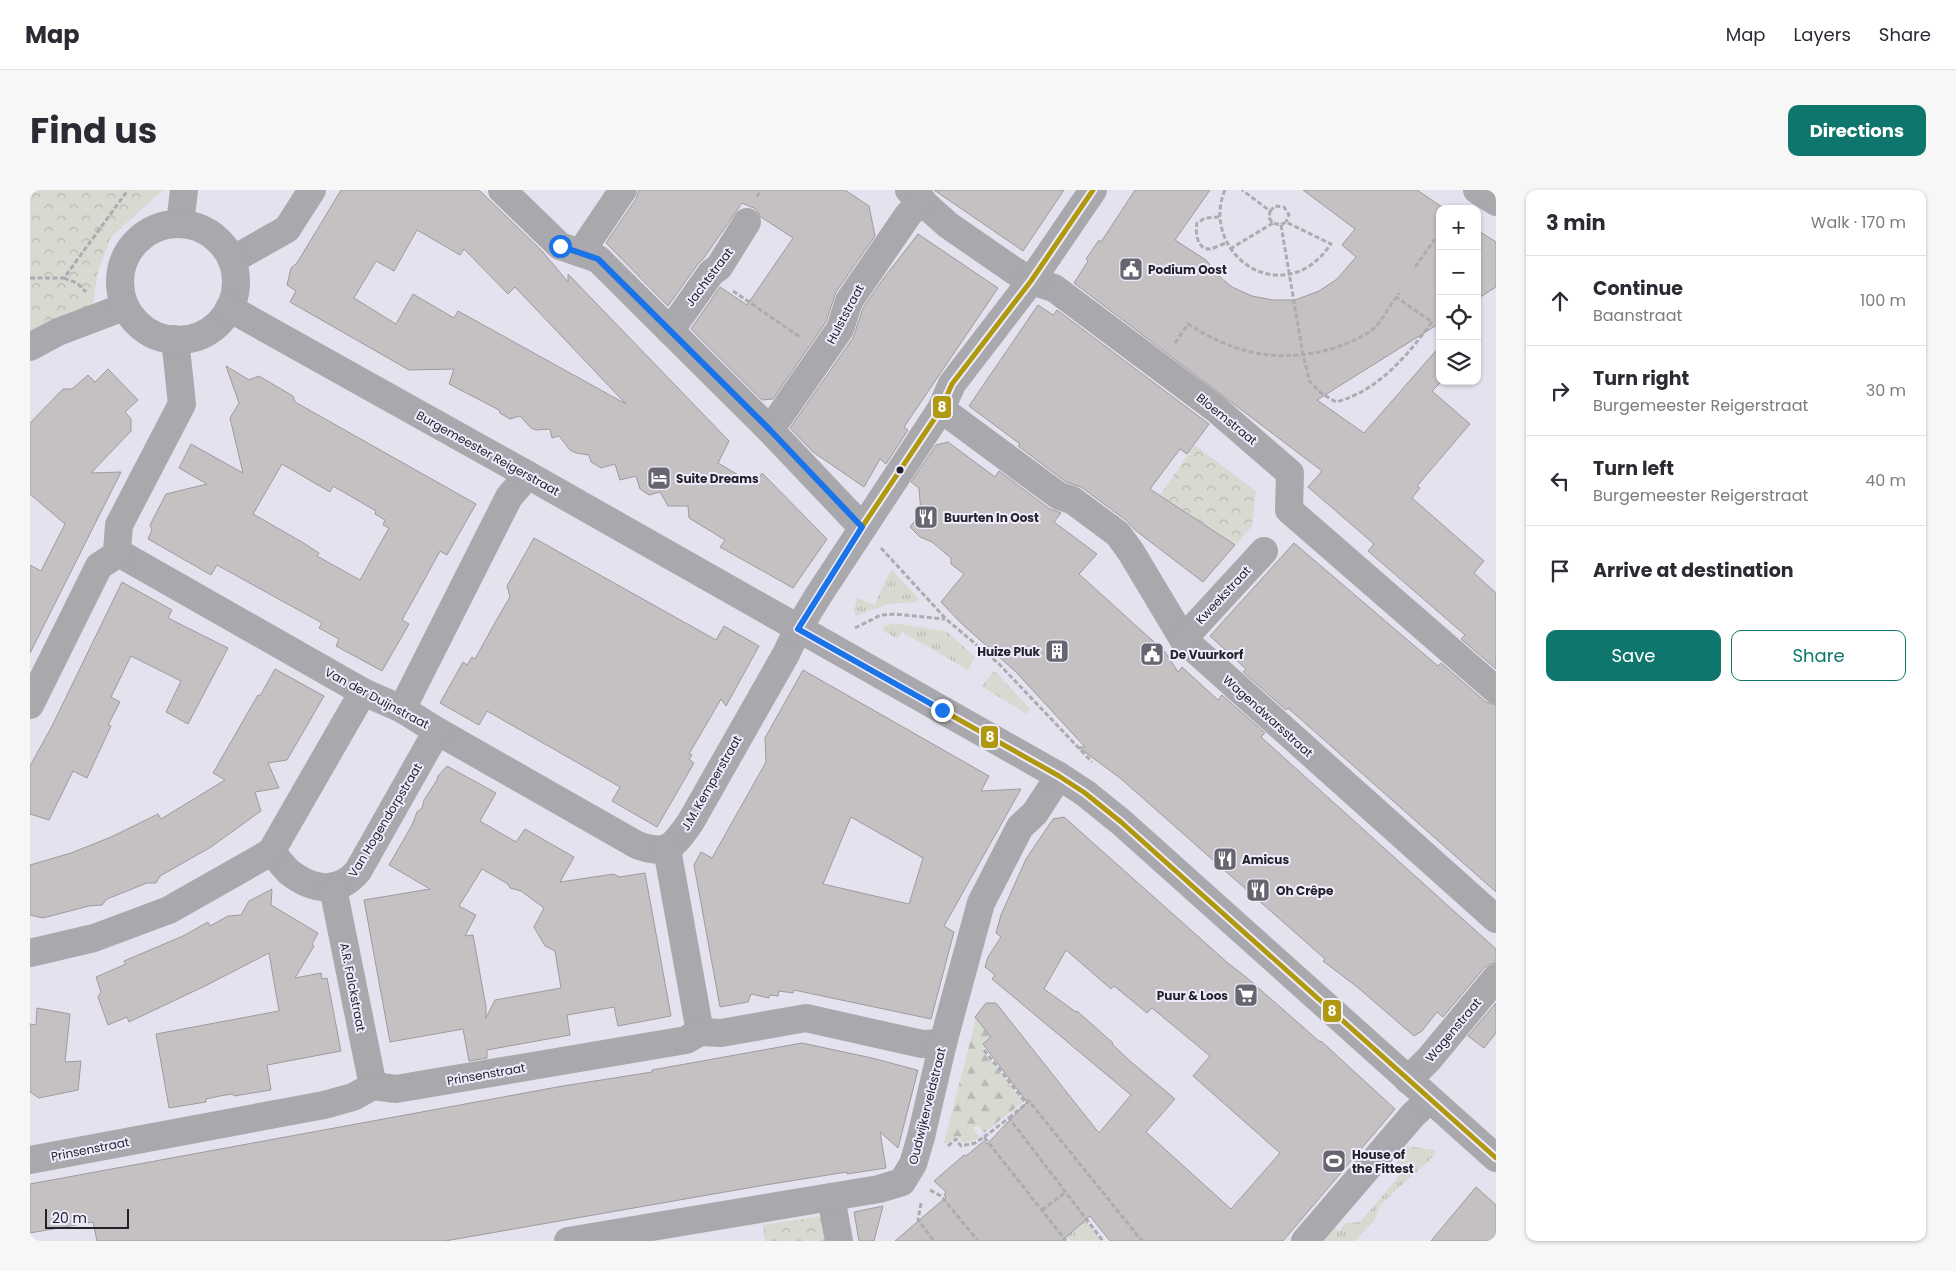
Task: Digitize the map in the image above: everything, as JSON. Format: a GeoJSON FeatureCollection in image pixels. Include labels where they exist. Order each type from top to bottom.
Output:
{"type":"FeatureCollection","features":[{"type":"Feature","properties":{"kind":"street"},"geometry":{"type":"LineString","coordinates":[[180,224],[184,190]]}},
{"type":"Feature","properties":{"kind":"street"},"geometry":{"type":"LineString","coordinates":[[232,260],[287,229],[312,190]]}},
{"type":"Feature","properties":{"kind":"street"},"geometry":{"type":"LineString","coordinates":[[502,190],[560,246],[598,259],[770,430],[862,527]]}},
{"type":"Feature","properties":{"kind":"street"},"geometry":{"type":"LineString","coordinates":[[581,252],[623,190]]}},
{"type":"Feature","properties":{"kind":"street"},"geometry":{"type":"LineString","coordinates":[[798,629],[862,527],[942,409],[952,384],[1031,281],[1093,190]]}},
{"type":"Feature","properties":{"kind":"street"},"geometry":{"type":"LineString","coordinates":[[1477,190],[1496,202]]}},
{"type":"Feature","properties":{"kind":"street","name":"Bloemstraat"},"geometry":{"type":"LineString","coordinates":[[916,195],[948,225],[1031,281],[1054,288],[1216,409],[1290,474],[1290,510],[1496,690]]}},
{"type":"Feature","properties":{"kind":"street","name":"Hulststraat"},"geometry":{"type":"LineString","coordinates":[[770,430],[840,329],[849,301],[908,215],[916,195]]}},
{"type":"Feature","properties":{"kind":"street","name":"Jachtstraat"},"geometry":{"type":"LineString","coordinates":[[670,331],[711,273],[719,267],[747,222]]}},
{"type":"Feature","properties":{"kind":"street"},"geometry":{"type":"LineString","coordinates":[[180,224],[196,227],[211,234],[223,245],[232,260],[236,276],[235,293],[229,308],[220,322],[207,332],[192,337],[175,339],[158,336],[143,327],[124,307],[120,281],[123,263],[132,247],[145,234],[162,226],[180,224]]}},
{"type":"Feature","properties":{"kind":"street"},"geometry":{"type":"LineString","coordinates":[[30,347],[58,332],[124,307]]}},
{"type":"Feature","properties":{"kind":"street","name":"Burgemeester Reigerstraat"},"geometry":{"type":"LineString","coordinates":[[229,308],[528,475],[1059,776],[1085,793],[1121,822],[1429,1100],[1496,1158]]}},
{"type":"Feature","properties":{"kind":"street"},"geometry":{"type":"LineString","coordinates":[[30,705],[99,566],[117,552],[119,525],[182,404],[175,339]]}},
{"type":"Feature","properties":{"kind":"street","name":"Wagendwarsstraat"},"geometry":{"type":"LineString","coordinates":[[942,409],[1059,496],[1072,500],[1118,534],[1131,552],[1182,639],[1496,919]]}},
{"type":"Feature","properties":{"kind":"street"},"geometry":{"type":"LineString","coordinates":[[402,709],[509,498],[528,475]]}},
{"type":"Feature","properties":{"kind":"street","name":"Kweekstraat"},"geometry":{"type":"LineString","coordinates":[[1182,639],[1264,551]]}},
{"type":"Feature","properties":{"kind":"street","name":"Van der Duijnstraat"},"geometry":{"type":"LineString","coordinates":[[117,552],[363,692],[402,709],[437,731],[637,845],[652,850],[667,849]]}},
{"type":"Feature","properties":{"kind":"street","name":"J.M. Kemperstraat"},"geometry":{"type":"LineString","coordinates":[[667,849],[675,844],[690,822],[786,654],[798,629]]}},
{"type":"Feature","properties":{"kind":"street"},"geometry":{"type":"LineString","coordinates":[[30,953],[94,938],[170,910],[271,852],[363,692]]}},
{"type":"Feature","properties":{"kind":"street","name":"Van Hogendorpstraat"},"geometry":{"type":"LineString","coordinates":[[333,888],[349,881],[358,871],[437,731]]}},
{"type":"Feature","properties":{"kind":"street","name":"Oudwijkerveldstraat"},"geometry":{"type":"LineString","coordinates":[[568,1241],[879,1189],[902,1182],[913,1164],[921,1137],[943,1043],[981,903],[1020,827],[1035,813],[1059,776]]}},
{"type":"Feature","properties":{"kind":"street"},"geometry":{"type":"LineString","coordinates":[[667,849],[700,1032]]}},
{"type":"Feature","properties":{"kind":"street"},"geometry":{"type":"LineString","coordinates":[[271,852],[289,872],[316,887],[333,888]]}},
{"type":"Feature","properties":{"kind":"street","name":"A.R. Falckstraat"},"geometry":{"type":"LineString","coordinates":[[333,888],[373,1086]]}},
{"type":"Feature","properties":{"kind":"street","name":"Wagenstraat"},"geometry":{"type":"LineString","coordinates":[[1408,1080],[1429,1059],[1496,978]]}},
{"type":"Feature","properties":{"kind":"street","name":"Prinsenstraat"},"geometry":{"type":"LineString","coordinates":[[30,1160],[324,1105],[353,1097],[373,1086],[396,1089],[686,1040],[700,1032],[721,1034],[806,1018],[922,1044],[943,1043]]}},
{"type":"Feature","properties":{"kind":"street"},"geometry":{"type":"LineString","coordinates":[[1305,1241],[1413,1115],[1429,1100]]}},
{"type":"Feature","properties":{"kind":"street"},"geometry":{"type":"LineString","coordinates":[[831,1197],[839,1241]]}},
{"type":"Feature","properties":{"kind":"path"},"geometry":{"type":"LineString","coordinates":[[30,278],[64,278],[128,190]]}},
{"type":"Feature","properties":{"kind":"path"},"geometry":{"type":"LineString","coordinates":[[1225,190],[1220,204],[1219,216],[1227,243],[1230,249],[1256,270],[1266,273],[1289,273],[1305,268],[1313,263],[1331,244],[1286,222]]}},
{"type":"Feature","properties":{"kind":"path"},"geometry":{"type":"LineString","coordinates":[[1242,190],[1270,211]]}},
{"type":"Feature","properties":{"kind":"path"},"geometry":{"type":"LineString","coordinates":[[1275,206],[1284,207],[1289,216],[1286,222],[1281,225],[1273,223],[1269,218],[1270,211],[1275,206]]}},
{"type":"Feature","properties":{"kind":"path"},"geometry":{"type":"LineString","coordinates":[[1219,216],[1205,218],[1197,223],[1195,230],[1198,241],[1203,247],[1210,249],[1227,243]]}},
{"type":"Feature","properties":{"kind":"path"},"geometry":{"type":"LineString","coordinates":[[1230,249],[1273,223]]}},
{"type":"Feature","properties":{"kind":"path"},"geometry":{"type":"LineString","coordinates":[[1281,225],[1303,355],[1310,382],[1321,394],[1336,402],[1368,390],[1409,353],[1432,322],[1396,297]]}},
{"type":"Feature","properties":{"kind":"path"},"geometry":{"type":"LineString","coordinates":[[1415,267],[1435,239]]}},
{"type":"Feature","properties":{"kind":"path"},"geometry":{"type":"LineString","coordinates":[[715,270],[727,287],[802,338]]}},
{"type":"Feature","properties":{"kind":"path"},"geometry":{"type":"LineString","coordinates":[[1159,366],[1188,324],[1212,339],[1263,356],[1303,355],[1333,349],[1373,330],[1398,293]]}},
{"type":"Feature","properties":{"kind":"path"},"geometry":{"type":"LineString","coordinates":[[862,527],[946,619],[999,664],[1102,772],[1085,793]]}},
{"type":"Feature","properties":{"kind":"path"},"geometry":{"type":"LineString","coordinates":[[835,650],[850,630],[881,615],[895,614],[946,619]]}},
{"type":"Feature","properties":{"kind":"path"},"geometry":{"type":"LineString","coordinates":[[984,1050],[1026,1103],[1029,1101],[1142,1241]]}},
{"type":"Feature","properties":{"kind":"path","name":"Oudwijkerveldstraat"},"geometry":{"type":"LineString","coordinates":[[942,1150],[956,1139],[961,1146],[975,1143],[1026,1103]]}},
{"type":"Feature","properties":{"kind":"path"},"geometry":{"type":"LineString","coordinates":[[1008,1118],[1104,1241]]}},
{"type":"Feature","properties":{"kind":"path"},"geometry":{"type":"LineString","coordinates":[[984,1137],[1066,1241]]}},
{"type":"Feature","properties":{"kind":"path"},"geometry":{"type":"LineString","coordinates":[[930,1183],[929,1192],[941,1196],[978,1241]]}},
{"type":"Feature","properties":{"kind":"path"},"geometry":{"type":"LineString","coordinates":[[1042,1210],[1066,1192]]}},
{"type":"Feature","properties":{"kind":"path"},"geometry":{"type":"LineString","coordinates":[[922,1200],[918,1220],[934,1241]]}},
{"type":"Feature","properties":{"kind":"green space"},"geometry":{"type":"Polygon","coordinates":[[[30,190],[163,190],[111,237],[98,271],[93,304],[47,322],[30,332],[30,190]]]}},
{"type":"Feature","properties":{"kind":"green space"},"geometry":{"type":"Polygon","coordinates":[[[1195,445],[1256,491],[1252,526],[1235,546],[1160,495],[1195,445]]]}},
{"type":"Feature","properties":{"kind":"green space"},"geometry":{"type":"Polygon","coordinates":[[[892,570],[918,598],[917,602],[888,604],[856,616],[854,610],[857,598],[875,605],[892,570]]]}},
{"type":"Feature","properties":{"kind":"green space"},"geometry":{"type":"Polygon","coordinates":[[[894,623],[946,631],[975,657],[968,670],[902,632],[897,639],[883,630],[884,626],[894,623]]]}},
{"type":"Feature","properties":{"kind":"green space"},"geometry":{"type":"Polygon","coordinates":[[[993,672],[997,673],[1030,709],[1027,714],[983,687],[993,672]]]}},
{"type":"Feature","properties":{"kind":"green space"},"geometry":{"type":"Polygon","coordinates":[[[976,1019],[991,1037],[983,1044],[985,1047],[982,1050],[1023,1102],[984,1133],[978,1125],[973,1128],[979,1137],[975,1140],[963,1143],[957,1136],[948,1143],[944,1143],[976,1019]]]}},
{"type":"Feature","properties":{"kind":"green space"},"geometry":{"type":"Polygon","coordinates":[[[1407,1146],[1433,1149],[1436,1152],[1428,1162],[1380,1206],[1374,1221],[1355,1241],[1324,1241],[1330,1224],[1339,1231],[1346,1223],[1360,1222],[1399,1176],[1396,1157],[1407,1146]]]}},
{"type":"Feature","properties":{"kind":"green space"},"geometry":{"type":"Polygon","coordinates":[[[1065,1195],[1101,1240],[1070,1241],[1046,1210],[1065,1195]]]}},
{"type":"Feature","properties":{"kind":"green space"},"geometry":{"type":"Polygon","coordinates":[[[822,1216],[827,1241],[765,1241],[763,1225],[822,1216]]]}},
{"type":"Feature","properties":{"kind":"building"},"geometry":{"type":"Polygon","coordinates":[[[341,190],[479,190],[542,251],[568,282],[568,274],[729,441],[718,463],[755,485],[762,473],[827,539],[793,588],[720,547],[725,540],[689,518],[688,506],[668,506],[660,492],[649,495],[640,489],[636,476],[620,480],[615,464],[601,468],[591,462],[589,455],[570,450],[559,436],[552,438],[550,429],[536,430],[531,428],[520,416],[510,419],[500,413],[499,410],[449,384],[454,369],[409,370],[290,302],[296,291],[287,285],[291,268],[297,263],[341,190]],[[417,230],[394,271],[376,261],[354,298],[396,324],[413,294],[454,318],[458,311],[626,404],[515,287],[508,294],[464,249],[460,255],[417,230]]]}},
{"type":"Feature","properties":{"kind":"building"},"geometry":{"type":"Polygon","coordinates":[[[639,190],[845,190],[869,206],[875,236],[836,292],[826,322],[773,399],[762,400],[691,329],[720,287],[747,305],[793,238],[761,217],[756,209],[742,203],[668,306],[606,243],[636,199],[639,190]]]}},
{"type":"Feature","properties":{"kind":"building"},"geometry":{"type":"Polygon","coordinates":[[[934,190],[1064,190],[1023,251],[934,190]]]}},
{"type":"Feature","properties":{"kind":"building"},"geometry":{"type":"Polygon","coordinates":[[[1135,190],[1210,190],[1175,240],[1206,260],[1221,278],[1232,287],[1252,296],[1273,300],[1295,300],[1319,291],[1337,279],[1356,257],[1342,245],[1355,229],[1303,190],[1417,190],[1439,205],[1436,205],[1436,326],[1317,400],[1364,433],[1436,351],[1436,385],[1438,385],[1432,391],[1470,424],[1417,486],[1420,488],[1412,498],[1484,561],[1474,573],[1496,593],[1496,669],[1461,639],[1465,635],[1368,551],[1374,544],[1308,487],[1322,471],[1074,283],[1088,261],[1086,259],[1099,240],[1101,242],[1135,190]]]}},
{"type":"Feature","properties":{"kind":"building"},"geometry":{"type":"Polygon","coordinates":[[[1481,233],[1496,242],[1496,287],[1481,296],[1481,233]]]}},
{"type":"Feature","properties":{"kind":"building"},"geometry":{"type":"Polygon","coordinates":[[[918,234],[998,288],[904,427],[908,430],[886,464],[880,459],[864,487],[813,452],[790,428],[853,338],[863,308],[918,234]]]}},
{"type":"Feature","properties":{"kind":"building"},"geometry":{"type":"Polygon","coordinates":[[[1038,305],[1053,315],[1057,310],[1209,424],[1187,454],[1180,449],[1150,489],[1235,545],[1203,582],[1135,530],[1127,521],[1081,487],[1066,482],[1018,446],[1020,444],[969,406],[1038,305]]]}},
{"type":"Feature","properties":{"kind":"building"},"geometry":{"type":"Polygon","coordinates":[[[226,366],[249,380],[259,376],[293,396],[295,402],[476,504],[447,555],[440,551],[402,620],[409,624],[382,671],[336,646],[339,639],[319,628],[322,623],[217,565],[211,575],[148,539],[152,530],[150,525],[166,494],[207,484],[179,468],[191,444],[243,473],[230,418],[239,403],[226,366]],[[282,464],[253,514],[319,553],[317,556],[360,580],[389,528],[383,525],[385,520],[375,514],[376,511],[333,486],[330,492],[282,464]]]}},
{"type":"Feature","properties":{"kind":"building"},"geometry":{"type":"Polygon","coordinates":[[[108,369],[138,400],[125,412],[131,419],[131,431],[91,473],[121,472],[30,653],[30,565],[41,571],[65,524],[30,494],[30,423],[63,389],[72,389],[88,375],[95,382],[108,369]]]}},
{"type":"Feature","properties":{"kind":"building"},"geometry":{"type":"Polygon","coordinates":[[[948,442],[995,477],[999,471],[1050,509],[1061,513],[1054,522],[1097,554],[1079,574],[1165,652],[1178,672],[1182,667],[1218,700],[1222,695],[1265,733],[1261,737],[1496,949],[1496,963],[1484,968],[1443,1017],[1437,1012],[1422,1031],[1414,1036],[1356,986],[1323,961],[1325,959],[1120,778],[1078,747],[1085,747],[1016,672],[962,624],[941,602],[964,574],[951,564],[951,558],[932,542],[920,537],[910,527],[921,513],[919,488],[911,482],[936,445],[948,442]]]}},
{"type":"Feature","properties":{"kind":"building"},"geometry":{"type":"Polygon","coordinates":[[[534,538],[716,640],[724,626],[759,646],[726,706],[721,699],[689,754],[692,755],[689,759],[694,763],[657,827],[612,801],[620,787],[487,711],[479,725],[440,703],[463,662],[467,665],[472,657],[475,659],[510,597],[507,586],[534,538]]]}},
{"type":"Feature","properties":{"kind":"building"},"geometry":{"type":"Polygon","coordinates":[[[1294,543],[1438,666],[1441,663],[1486,702],[1496,705],[1496,892],[1288,708],[1286,710],[1243,672],[1246,669],[1210,636],[1294,543]]]}},
{"type":"Feature","properties":{"kind":"building"},"geometry":{"type":"Polygon","coordinates":[[[122,582],[172,610],[168,618],[228,648],[188,724],[166,712],[181,681],[131,656],[111,697],[120,702],[108,725],[111,726],[87,778],[73,771],[49,820],[30,814],[30,766],[52,726],[122,582]]]}},
{"type":"Feature","properties":{"kind":"building"},"geometry":{"type":"Polygon","coordinates":[[[275,669],[324,696],[287,760],[268,763],[279,788],[255,792],[261,811],[211,847],[160,876],[156,883],[147,883],[107,899],[102,905],[89,906],[43,918],[30,915],[30,865],[71,853],[111,837],[158,814],[161,819],[225,780],[213,773],[275,669]]]}},
{"type":"Feature","properties":{"kind":"building"},"geometry":{"type":"Polygon","coordinates":[[[803,670],[989,776],[981,791],[1021,789],[944,926],[954,932],[931,1019],[794,990],[793,993],[779,991],[778,996],[770,995],[769,998],[751,994],[748,1002],[720,1007],[694,865],[701,852],[712,858],[766,762],[765,738],[803,670]],[[851,817],[823,884],[909,904],[923,858],[851,817]]]}},
{"type":"Feature","properties":{"kind":"building"},"geometry":{"type":"Polygon","coordinates":[[[447,766],[496,793],[480,821],[516,842],[525,829],[574,857],[560,882],[614,874],[619,877],[645,873],[671,1016],[618,1026],[614,1007],[567,1015],[570,1035],[487,1050],[487,1058],[469,1061],[463,1029],[390,1042],[364,900],[430,889],[389,865],[438,776],[447,766]],[[482,869],[459,906],[476,915],[465,936],[473,935],[486,1007],[486,1018],[495,1000],[561,988],[555,951],[545,946],[534,927],[544,908],[521,891],[510,888],[508,884],[482,869]]]}},
{"type":"Feature","properties":{"kind":"building"},"geometry":{"type":"Polygon","coordinates":[[[1064,817],[1229,964],[1321,1041],[1395,1109],[1283,1241],[1110,1241],[1090,1216],[1062,1241],[895,1241],[946,1197],[944,1195],[946,1192],[934,1181],[964,1155],[966,1156],[984,1141],[987,1144],[1027,1102],[983,1044],[991,1037],[975,1017],[986,1003],[996,1003],[1099,1133],[1131,1095],[992,979],[995,975],[985,967],[988,957],[1001,937],[996,933],[1001,915],[1026,859],[1053,819],[1064,817]],[[1066,950],[1044,989],[1077,1011],[1130,1061],[1175,1099],[1146,1132],[1231,1209],[1280,1153],[1193,1076],[1210,1056],[1152,1008],[1147,1013],[1114,986],[1111,989],[1066,950]]]}},
{"type":"Feature","properties":{"kind":"building"},"geometry":{"type":"Polygon","coordinates":[[[272,889],[271,905],[318,933],[312,944],[314,946],[295,978],[321,973],[322,979],[327,978],[341,1051],[267,1065],[271,1090],[234,1096],[232,1094],[220,1096],[206,1099],[206,1102],[169,1108],[156,1034],[279,1011],[269,953],[129,1022],[127,1017],[108,1025],[98,997],[101,992],[96,977],[126,964],[124,961],[183,936],[208,922],[210,926],[228,916],[241,915],[249,901],[272,889]]]}},
{"type":"Feature","properties":{"kind":"building"},"geometry":{"type":"Polygon","coordinates":[[[1496,1003],[1496,1033],[1484,1048],[1468,1036],[1496,1003]]]}},
{"type":"Feature","properties":{"kind":"building"},"geometry":{"type":"Polygon","coordinates":[[[37,1008],[70,1014],[65,1062],[81,1061],[78,1090],[39,1098],[30,1092],[30,1024],[36,1025],[37,1008]]]}},
{"type":"Feature","properties":{"kind":"building"},"geometry":{"type":"Polygon","coordinates":[[[802,1043],[872,1058],[917,1070],[917,1072],[918,1070],[898,1148],[880,1132],[886,1168],[765,1185],[445,1241],[97,1241],[93,1222],[30,1233],[30,1184],[563,1086],[652,1072],[652,1070],[802,1043]]]}},
{"type":"Feature","properties":{"kind":"building"},"geometry":{"type":"Polygon","coordinates":[[[1476,1187],[1496,1205],[1496,1241],[1431,1241],[1476,1187]]]}},
{"type":"Feature","properties":{"kind":"building"},"geometry":{"type":"Polygon","coordinates":[[[883,1206],[874,1241],[859,1241],[854,1212],[883,1206]]]}},
{"type":"Feature","properties":{"kind":"transit line","name":"8"},"geometry":{"type":"LineString","coordinates":[[798,629],[862,527],[941,409],[952,384],[1031,281],[1093,190]]}},
{"type":"Feature","properties":{"kind":"transit line","name":"8"},"geometry":{"type":"LineString","coordinates":[[798,629],[1059,776],[1085,793],[1121,822],[1496,1158]]}},
{"type":"Feature","properties":{"kind":"place","name":"Podium Oost"},"geometry":{"type":"Point","coordinates":[1131,269]}},
{"type":"Feature","properties":{"kind":"place","name":"Suite Dreams"},"geometry":{"type":"Point","coordinates":[659,478]}},
{"type":"Feature","properties":{"kind":"place","name":"Buurten In Oost"},"geometry":{"type":"Point","coordinates":[926,517]}},
{"type":"Feature","properties":{"kind":"place","name":"Huize Pluk"},"geometry":{"type":"Point","coordinates":[1057,651]}},
{"type":"Feature","properties":{"kind":"place","name":"De Vuurkorf"},"geometry":{"type":"Point","coordinates":[1152,654]}},
{"type":"Feature","properties":{"kind":"place","name":"Amicus"},"geometry":{"type":"Point","coordinates":[1225,859]}},
{"type":"Feature","properties":{"kind":"place","name":"Oh Crêpe"},"geometry":{"type":"Point","coordinates":[1258,890]}},
{"type":"Feature","properties":{"kind":"place","name":"Puur & Loos"},"geometry":{"type":"Point","coordinates":[1246,995]}},
{"type":"Feature","properties":{"kind":"place","name":"House of the Fittest"},"geometry":{"type":"Point","coordinates":[1334,1161]}},
{"type":"Feature","properties":{"kind":"route"},"geometry":{"type":"LineString","coordinates":[[560,246],[598,259],[770,430],[862,527],[798,629],[942,710]]}}]}
